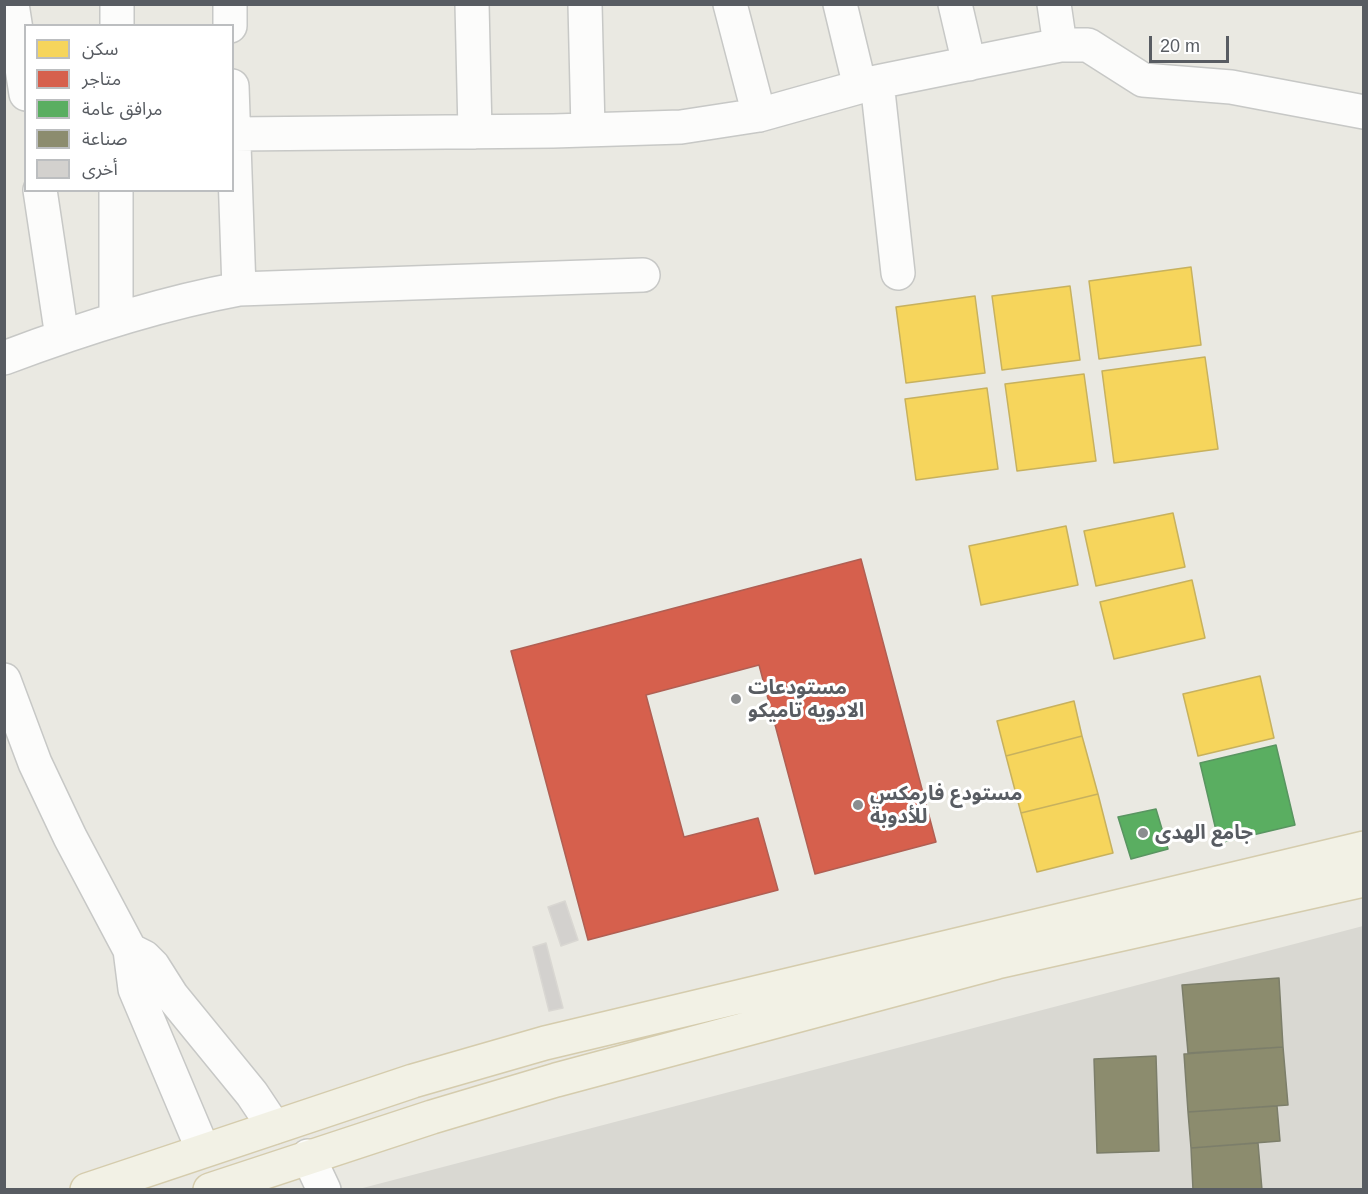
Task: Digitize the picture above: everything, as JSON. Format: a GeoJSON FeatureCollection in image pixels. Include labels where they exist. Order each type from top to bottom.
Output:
{"type":"FeatureCollection","features":[{"type":"Feature","properties":{"kind":"main road"},"geometry":{"type":"LineString","coordinates":[[87,1190],[413,1081],[545,1044],[787,984],[1364,848]]}},
{"type":"Feature","properties":{"kind":"main road"},"geometry":{"type":"LineString","coordinates":[[210,1190],[308,1156],[556,1080],[997,963],[1364,880]]}},
{"type":"Feature","properties":{"kind":"main road"},"geometry":{"type":"LineString","coordinates":[[787,984],[795,1016]]}},
{"type":"Feature","properties":{"kind":"street"},"geometry":{"type":"LineString","coordinates":[[12,4],[24,81]]}},
{"type":"Feature","properties":{"kind":"street"},"geometry":{"type":"LineString","coordinates":[[117,4],[117,24]]}},
{"type":"Feature","properties":{"kind":"street"},"geometry":{"type":"LineString","coordinates":[[230,4],[230,24]]}},
{"type":"Feature","properties":{"kind":"street"},"geometry":{"type":"LineString","coordinates":[[472,4],[475,132]]}},
{"type":"Feature","properties":{"kind":"street"},"geometry":{"type":"LineString","coordinates":[[585,4],[588,130]]}},
{"type":"Feature","properties":{"kind":"street"},"geometry":{"type":"LineString","coordinates":[[730,4],[759,115]]}},
{"type":"Feature","properties":{"kind":"street"},"geometry":{"type":"LineString","coordinates":[[840,4],[868,84],[898,273]]}},
{"type":"Feature","properties":{"kind":"street"},"geometry":{"type":"LineString","coordinates":[[956,4],[969,64]]}},
{"type":"Feature","properties":{"kind":"street"},"geometry":{"type":"LineString","coordinates":[[1054,4],[1060,45]]}},
{"type":"Feature","properties":{"kind":"street"},"geometry":{"type":"LineString","coordinates":[[239,289],[234,134],[681,127],[759,115],[868,84],[1060,45],[1088,45],[1143,80],[1231,87],[1364,112]]}},
{"type":"Feature","properties":{"kind":"street"},"geometry":{"type":"LineString","coordinates":[[40,192],[62,337]]}},
{"type":"Feature","properties":{"kind":"street"},"geometry":{"type":"LineString","coordinates":[[116,192],[116,319]]}},
{"type":"Feature","properties":{"kind":"street"},"geometry":{"type":"LineString","coordinates":[[4,358],[116,319],[198,297],[239,289],[643,275]]}},
{"type":"Feature","properties":{"kind":"street"},"geometry":{"type":"LineString","coordinates":[[4,680],[36,763],[70,837],[130,950],[135,989],[203,1150]]}},
{"type":"Feature","properties":{"kind":"street"},"geometry":{"type":"LineString","coordinates":[[130,950],[144,957],[153,966],[172,996],[252,1094],[274,1127]]}},
{"type":"Feature","properties":{"kind":"street"},"geometry":{"type":"LineString","coordinates":[[308,1156],[324,1190]]}},
{"type":"Feature","properties":{"kind":"shaded area"},"geometry":{"type":"Polygon","coordinates":[[[1363,926],[1363,1189],[359,1189],[1363,926]]]}},
{"type":"Feature","properties":{"kind":"building: سكن"},"geometry":{"type":"Polygon","coordinates":[[[1191,267],[1201,345],[1099,359],[1089,281],[1191,267]]]}},
{"type":"Feature","properties":{"kind":"building: سكن"},"geometry":{"type":"Polygon","coordinates":[[[1070,286],[1080,360],[1002,370],[992,296],[1070,286]]]}},
{"type":"Feature","properties":{"kind":"building: سكن"},"geometry":{"type":"Polygon","coordinates":[[[975,296],[985,373],[906,383],[896,307],[975,296]]]}},
{"type":"Feature","properties":{"kind":"building: سكن"},"geometry":{"type":"Polygon","coordinates":[[[1205,357],[1218,449],[1114,463],[1102,371],[1205,357]]]}},
{"type":"Feature","properties":{"kind":"building: سكن"},"geometry":{"type":"Polygon","coordinates":[[[1084,374],[1096,461],[1017,471],[1005,384],[1084,374]]]}},
{"type":"Feature","properties":{"kind":"building: سكن"},"geometry":{"type":"Polygon","coordinates":[[[987,388],[998,469],[916,480],[905,399],[987,388]]]}},
{"type":"Feature","properties":{"kind":"building: سكن"},"geometry":{"type":"Polygon","coordinates":[[[1173,513],[1185,567],[1096,586],[1084,531],[1173,513]]]}},
{"type":"Feature","properties":{"kind":"building: سكن"},"geometry":{"type":"Polygon","coordinates":[[[1066,526],[1078,585],[981,605],[969,546],[1066,526]]]}},
{"type":"Feature","properties":{"kind":"building: سكن"},"geometry":{"type":"Polygon","coordinates":[[[1192,580],[1205,638],[1114,659],[1100,602],[1192,580]]]}},
{"type":"Feature","properties":{"kind":"building: سكن"},"geometry":{"type":"Polygon","coordinates":[[[1260,676],[1274,738],[1198,756],[1183,694],[1260,676]]]}},
{"type":"Feature","properties":{"kind":"building: سكن"},"geometry":{"type":"Polygon","coordinates":[[[1074,701],[1082,736],[1006,756],[997,721],[1074,701]]]}},
{"type":"Feature","properties":{"kind":"building: سكن"},"geometry":{"type":"Polygon","coordinates":[[[1082,736],[1098,794],[1021,813],[1006,756],[1082,736]]]}},
{"type":"Feature","properties":{"kind":"building: سكن"},"geometry":{"type":"Polygon","coordinates":[[[1098,794],[1113,853],[1037,872],[1021,813],[1098,794]]]}},
{"type":"Feature","properties":{"kind":"building: متاجر"},"geometry":{"type":"Polygon","coordinates":[[[861,559],[936,842],[815,874],[759,665],[646,695],[684,837],[758,818],[778,890],[588,940],[511,651],[861,559]]]}},
{"type":"Feature","properties":{"kind":"building: مرافق عامة"},"geometry":{"type":"Polygon","coordinates":[[[1276,745],[1295,825],[1219,843],[1200,763],[1276,745]]]}},
{"type":"Feature","properties":{"kind":"building: مرافق عامة","name":"جامع الهدى"},"geometry":{"type":"Polygon","coordinates":[[[1156,809],[1168,849],[1131,859],[1118,817],[1156,809]]]}},
{"type":"Feature","properties":{"kind":"building: صناعة"},"geometry":{"type":"Polygon","coordinates":[[[1279,978],[1283,1047],[1188,1053],[1182,985],[1279,978]]]}},
{"type":"Feature","properties":{"kind":"building: صناعة"},"geometry":{"type":"Polygon","coordinates":[[[1283,1047],[1288,1105],[1188,1112],[1184,1054],[1283,1047]]]}},
{"type":"Feature","properties":{"kind":"building: صناعة"},"geometry":{"type":"Polygon","coordinates":[[[1156,1056],[1159,1151],[1097,1153],[1094,1059],[1156,1056]]]}},
{"type":"Feature","properties":{"kind":"building: صناعة"},"geometry":{"type":"Polygon","coordinates":[[[1277,1106],[1280,1141],[1191,1148],[1188,1112],[1277,1106]]]}},
{"type":"Feature","properties":{"kind":"building: صناعة"},"geometry":{"type":"Polygon","coordinates":[[[1258,1143],[1262,1190],[1193,1190],[1191,1148],[1258,1143]]]}},
{"type":"Feature","properties":{"kind":"building: أخرى"},"geometry":{"type":"Polygon","coordinates":[[[565,901],[578,940],[561,946],[548,907],[565,901]]]}},
{"type":"Feature","properties":{"kind":"building: أخرى"},"geometry":{"type":"Polygon","coordinates":[[[546,943],[563,1008],[549,1011],[533,947],[546,943]]]}},
{"type":"Feature","properties":{"kind":"place","name":"مستودعات الادويه تاميكو"},"geometry":{"type":"Point","coordinates":[736,699]}},
{"type":"Feature","properties":{"kind":"place","name":"مستودع فارمكس للأدوبة"},"geometry":{"type":"Point","coordinates":[858,805]}},
{"type":"Feature","properties":{"kind":"place","name":"جامع الهدى"},"geometry":{"type":"Point","coordinates":[1143,833]}}]}
